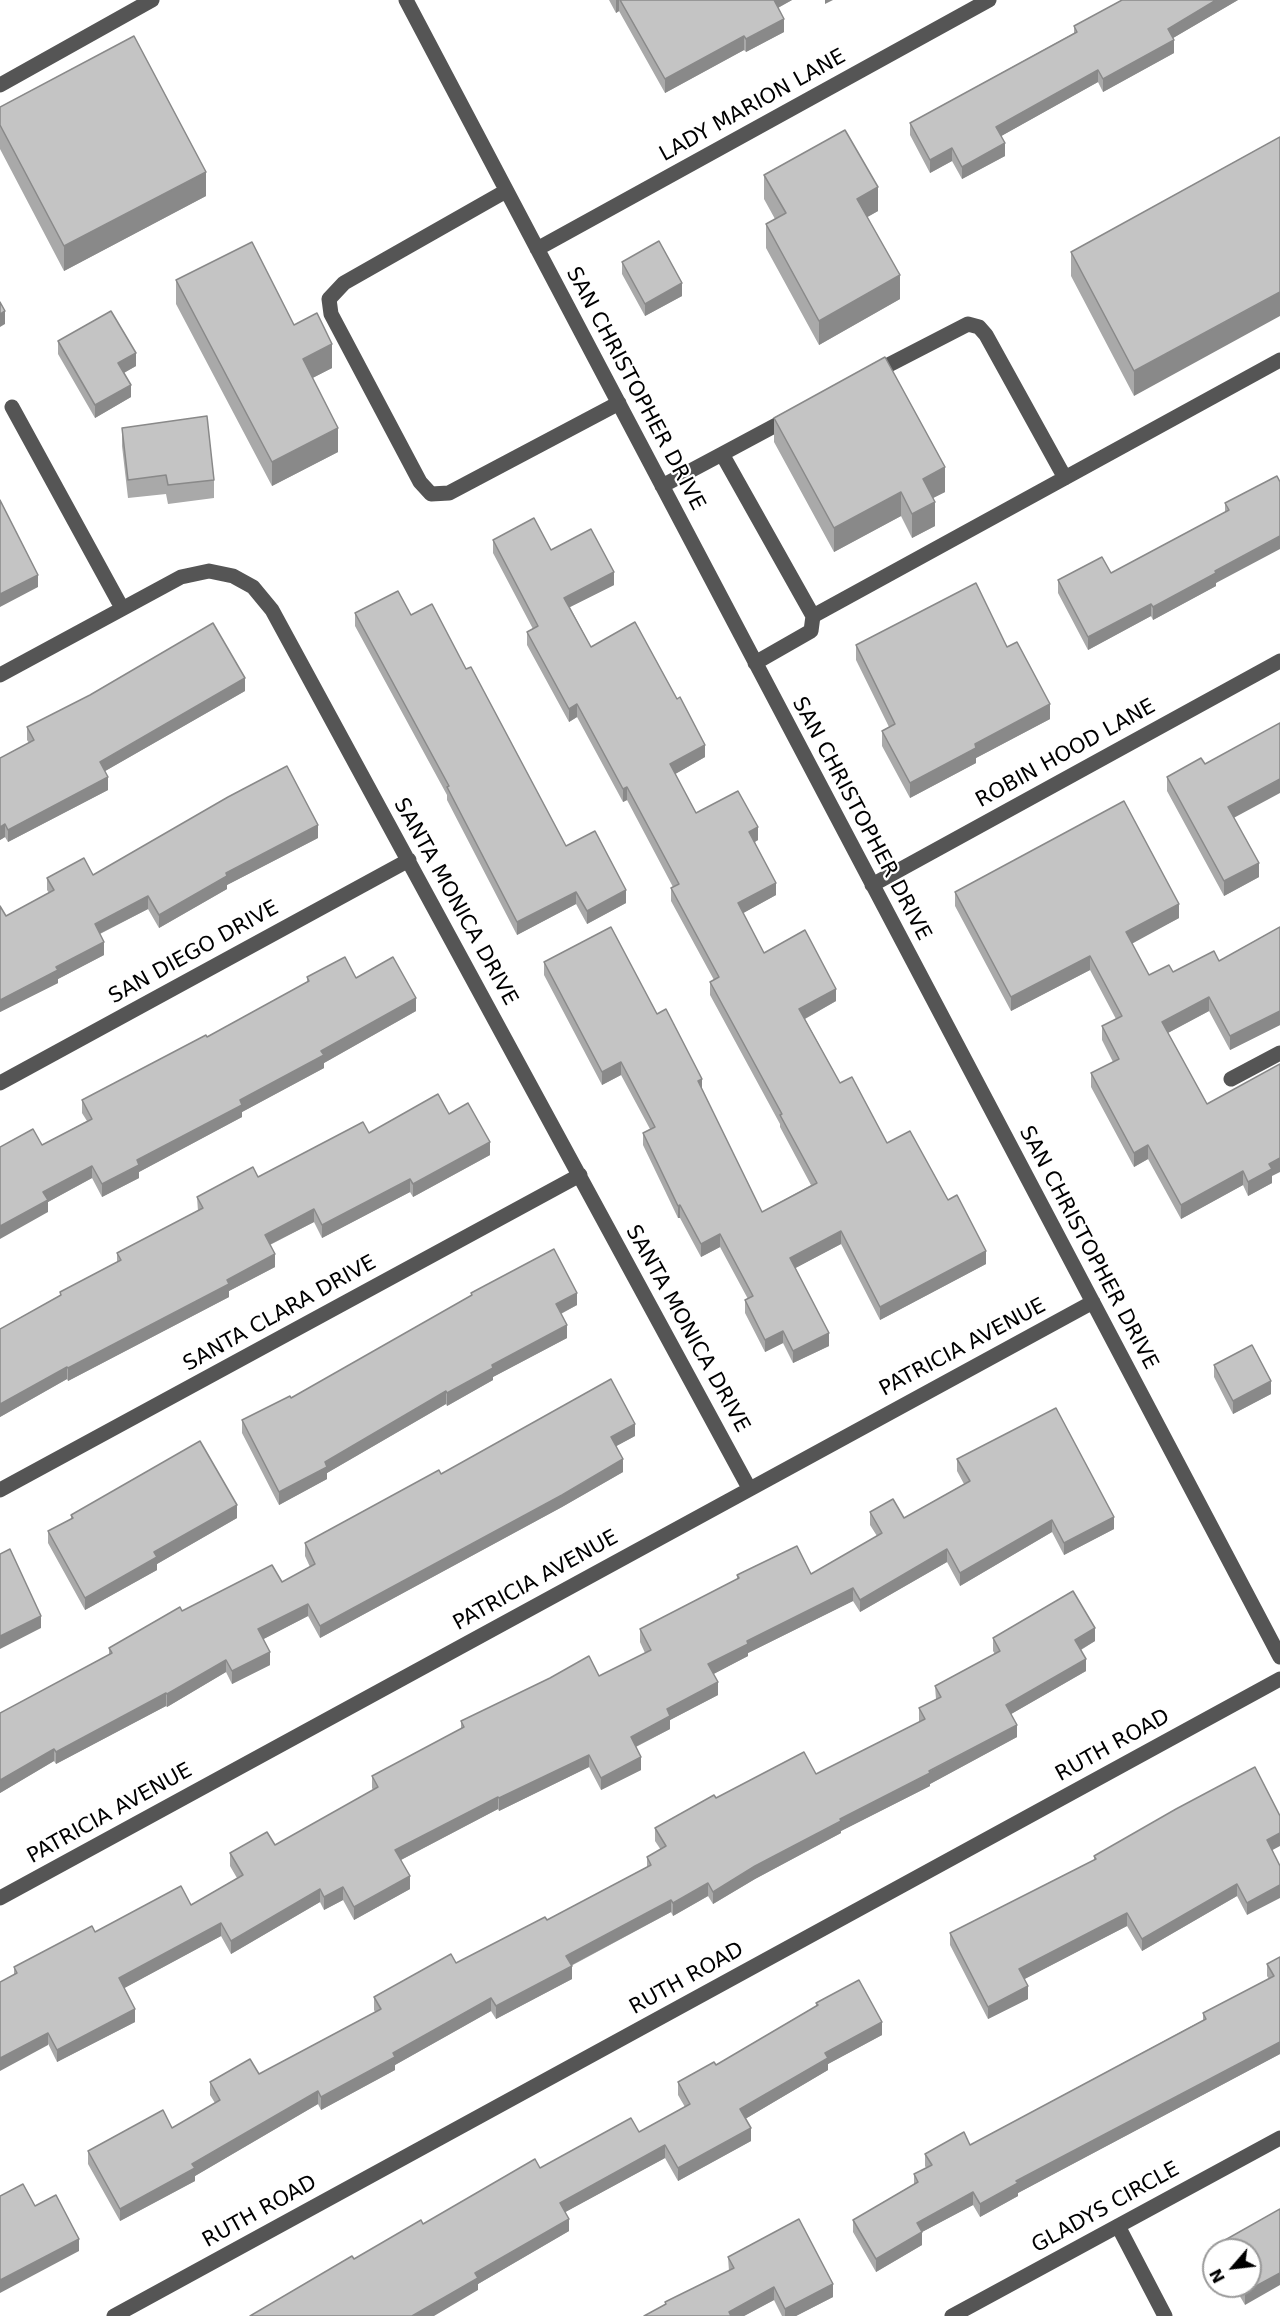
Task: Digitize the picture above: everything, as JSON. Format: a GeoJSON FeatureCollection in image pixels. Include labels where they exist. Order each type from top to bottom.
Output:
{"type":"FeatureCollection","features":[{"type":"Feature","properties":{"kind":"street"},"geometry":{"type":"LineString","coordinates":[[0,85],[152,0]]}},
{"type":"Feature","properties":{"kind":"street","name":"SAN CHRISTOPHER DRIVE"},"geometry":{"type":"LineString","coordinates":[[406,0],[1280,1657]]}},
{"type":"Feature","properties":{"kind":"street","name":"LADY MARION LANE"},"geometry":{"type":"LineString","coordinates":[[537,249],[989,0]]}},
{"type":"Feature","properties":{"kind":"street"},"geometry":{"type":"LineString","coordinates":[[506,191],[344,283],[329,299],[331,314],[420,483],[431,494],[449,493],[619,404]]}},
{"type":"Feature","properties":{"kind":"street"},"geometry":{"type":"LineString","coordinates":[[860,381],[968,324],[979,327],[986,335],[1065,478]]}},
{"type":"Feature","properties":{"kind":"street"},"geometry":{"type":"LineString","coordinates":[[813,616],[1280,360]]}},
{"type":"Feature","properties":{"kind":"street"},"geometry":{"type":"LineString","coordinates":[[12,407],[122,609]]}},
{"type":"Feature","properties":{"kind":"street"},"geometry":{"type":"LineString","coordinates":[[662,486],[807,409]]}},
{"type":"Feature","properties":{"kind":"street"},"geometry":{"type":"LineString","coordinates":[[722,454],[813,616],[811,631],[755,663]]}},
{"type":"Feature","properties":{"kind":"street","name":"SANTA MONICA DRIVE"},"geometry":{"type":"LineString","coordinates":[[0,675],[181,577],[209,571],[233,576],[253,588],[272,610],[749,1488]]}},
{"type":"Feature","properties":{"kind":"street","name":"ROBIN HOOD LANE"},"geometry":{"type":"LineString","coordinates":[[872,885],[1280,661]]}},
{"type":"Feature","properties":{"kind":"street","name":"SAN DIEGO DRIVE"},"geometry":{"type":"LineString","coordinates":[[0,1083],[409,860]]}},
{"type":"Feature","properties":{"kind":"street"},"geometry":{"type":"LineString","coordinates":[[1232,1079],[1280,1053]]}},
{"type":"Feature","properties":{"kind":"street","name":"SANTA CLARA DRIVE"},"geometry":{"type":"LineString","coordinates":[[0,1490],[580,1175]]}},
{"type":"Feature","properties":{"kind":"street","name":"PATRICIA AVENUE"},"geometry":{"type":"LineString","coordinates":[[0,1898],[1093,1302]]}},
{"type":"Feature","properties":{"kind":"street","name":"RUTH ROAD"},"geometry":{"type":"LineString","coordinates":[[114,2316],[1280,1679]]}},
{"type":"Feature","properties":{"kind":"street","name":"GLADYS CIRCLE"},"geometry":{"type":"LineString","coordinates":[[952,2316],[1280,2138]]}},
{"type":"Feature","properties":{"kind":"street"},"geometry":{"type":"LineString","coordinates":[[1118,2226],[1165,2316]]}},
{"type":"Feature","properties":{"kind":"building"},"geometry":{"type":"Polygon","coordinates":[[[620,0],[774,0],[784,19],[746,39],[744,36],[665,79],[620,0]]]}},
{"type":"Feature","properties":{"kind":"building"},"geometry":{"type":"Polygon","coordinates":[[[1122,0],[1216,0],[1168,29],[1174,40],[1103,79],[1098,70],[996,127],[1005,143],[962,167],[952,148],[930,160],[910,123],[1077,32],[1074,26],[1122,0]]]}},
{"type":"Feature","properties":{"kind":"building"},"geometry":{"type":"Polygon","coordinates":[[[134,36],[206,172],[64,246],[0,125],[0,107],[134,36]]]}},
{"type":"Feature","properties":{"kind":"building"},"geometry":{"type":"Polygon","coordinates":[[[845,130],[878,187],[857,199],[900,275],[819,321],[766,224],[786,213],[764,175],[845,130]]]}},
{"type":"Feature","properties":{"kind":"building"},"geometry":{"type":"Polygon","coordinates":[[[1280,137],[1280,292],[1134,371],[1071,252],[1280,137]]]}},
{"type":"Feature","properties":{"kind":"building"},"geometry":{"type":"Polygon","coordinates":[[[659,241],[682,283],[645,304],[622,262],[659,241]]]}},
{"type":"Feature","properties":{"kind":"building"},"geometry":{"type":"Polygon","coordinates":[[[252,242],[294,325],[317,313],[332,344],[303,359],[338,428],[272,462],[176,280],[252,242]]]}},
{"type":"Feature","properties":{"kind":"building"},"geometry":{"type":"Polygon","coordinates":[[[0,302],[5,311],[0,314],[0,302]]]}},
{"type":"Feature","properties":{"kind":"building"},"geometry":{"type":"Polygon","coordinates":[[[111,311],[136,353],[118,363],[131,385],[95,405],[58,341],[111,311]]]}},
{"type":"Feature","properties":{"kind":"building"},"geometry":{"type":"Polygon","coordinates":[[[885,357],[945,467],[923,479],[935,502],[912,514],[901,492],[834,528],[774,418],[885,357]]]}},
{"type":"Feature","properties":{"kind":"building"},"geometry":{"type":"Polygon","coordinates":[[[207,416],[214,480],[168,485],[166,475],[128,480],[122,428],[207,416]]]}},
{"type":"Feature","properties":{"kind":"building"},"geometry":{"type":"Polygon","coordinates":[[[1277,476],[1280,482],[1280,536],[1153,607],[1151,604],[1088,637],[1058,580],[1102,557],[1111,573],[1229,510],[1225,503],[1277,476]]]}},
{"type":"Feature","properties":{"kind":"building"},"geometry":{"type":"Polygon","coordinates":[[[0,500],[38,575],[0,594],[0,500]]]}},
{"type":"Feature","properties":{"kind":"building"},"geometry":{"type":"Polygon","coordinates":[[[534,518],[551,550],[591,529],[614,572],[564,598],[591,647],[635,622],[677,699],[680,697],[705,745],[670,764],[696,813],[738,791],[758,827],[749,832],[776,883],[738,903],[764,953],[805,930],[836,989],[799,1009],[840,1083],[852,1077],[887,1143],[910,1131],[948,1200],[957,1195],[986,1251],[880,1307],[841,1231],[790,1258],[829,1333],[793,1351],[783,1331],[765,1340],[745,1300],[753,1296],[720,1234],[701,1244],[680,1205],[678,1206],[643,1133],[655,1127],[621,1062],[602,1072],[544,962],[611,927],[657,1014],[666,1009],[702,1079],[698,1081],[762,1212],[817,1183],[710,982],[719,977],[671,888],[679,884],[627,787],[623,789],[577,704],[569,709],[527,632],[538,626],[493,540],[534,518]]]}},
{"type":"Feature","properties":{"kind":"building"},"geometry":{"type":"Polygon","coordinates":[[[976,583],[1007,647],[1017,642],[1050,704],[975,744],[976,748],[910,783],[882,731],[895,724],[856,645],[976,583]]]}},
{"type":"Feature","properties":{"kind":"building"},"geometry":{"type":"Polygon","coordinates":[[[398,591],[411,615],[432,604],[466,669],[471,667],[566,846],[595,831],[626,890],[587,911],[576,892],[517,922],[447,787],[449,786],[355,613],[398,591]]]}},
{"type":"Feature","properties":{"kind":"building"},"geometry":{"type":"Polygon","coordinates":[[[213,623],[245,678],[100,762],[108,777],[8,830],[5,824],[0,827],[0,758],[34,740],[27,727],[90,695],[213,623]]]}},
{"type":"Feature","properties":{"kind":"building"},"geometry":{"type":"Polygon","coordinates":[[[1280,723],[1280,779],[1228,807],[1259,863],[1224,881],[1167,777],[1201,758],[1205,764],[1280,723]]]}},
{"type":"Feature","properties":{"kind":"building"},"geometry":{"type":"Polygon","coordinates":[[[287,766],[318,825],[226,873],[227,876],[159,915],[148,896],[95,924],[104,942],[56,967],[58,970],[0,1000],[0,906],[6,916],[54,890],[47,878],[84,858],[93,875],[228,797],[287,766]]]}},
{"type":"Feature","properties":{"kind":"building"},"geometry":{"type":"Polygon","coordinates":[[[1124,801],[1179,904],[1126,932],[1149,975],[1169,965],[1173,972],[1214,951],[1219,961],[1280,927],[1280,1011],[1230,1036],[1209,997],[1162,1022],[1207,1104],[1280,1064],[1280,1158],[1269,1164],[1272,1169],[1248,1182],[1243,1171],[1181,1205],[1148,1145],[1134,1153],[1091,1073],[1119,1059],[1102,1026],[1122,1016],[1090,956],[1011,997],[955,892],[1124,801]]]}},
{"type":"Feature","properties":{"kind":"building"},"geometry":{"type":"Polygon","coordinates":[[[345,957],[356,978],[393,957],[416,998],[321,1051],[324,1055],[240,1100],[242,1105],[137,1160],[139,1165],[102,1184],[92,1166],[43,1192],[48,1200],[0,1226],[0,1147],[33,1129],[42,1145],[92,1119],[82,1100],[206,1035],[207,1037],[309,981],[307,977],[345,957]]]}},
{"type":"Feature","properties":{"kind":"building"},"geometry":{"type":"Polygon","coordinates":[[[438,1094],[449,1114],[468,1103],[490,1142],[413,1184],[410,1179],[322,1225],[314,1209],[265,1235],[275,1254],[227,1280],[229,1284],[0,1404],[0,1329],[61,1295],[60,1292],[121,1260],[117,1253],[203,1208],[197,1197],[253,1167],[258,1177],[363,1122],[369,1133],[438,1094]]]}},
{"type":"Feature","properties":{"kind":"building"},"geometry":{"type":"Polygon","coordinates":[[[554,1249],[577,1293],[556,1304],[567,1325],[492,1365],[493,1368],[447,1393],[446,1391],[325,1462],[327,1467],[279,1492],[242,1420],[290,1396],[291,1398],[472,1295],[471,1293],[554,1249]]]}},
{"type":"Feature","properties":{"kind":"building"},"geometry":{"type":"Polygon","coordinates":[[[1252,1345],[1271,1381],[1233,1401],[1214,1365],[1252,1345]]]}},
{"type":"Feature","properties":{"kind":"building"},"geometry":{"type":"Polygon","coordinates":[[[611,1379],[635,1424],[611,1437],[623,1459],[562,1495],[320,1626],[308,1604],[258,1629],[270,1652],[232,1671],[226,1660],[167,1694],[56,1752],[54,1749],[0,1780],[0,1713],[112,1653],[109,1648],[180,1607],[182,1611],[272,1565],[282,1582],[315,1564],[305,1543],[439,1470],[441,1474],[611,1379]]]}},
{"type":"Feature","properties":{"kind":"building"},"geometry":{"type":"Polygon","coordinates":[[[1056,1408],[1114,1517],[1064,1543],[1052,1520],[960,1573],[947,1549],[860,1600],[853,1588],[747,1641],[748,1644],[708,1664],[718,1682],[667,1709],[670,1716],[631,1737],[641,1757],[601,1778],[589,1755],[498,1797],[395,1850],[410,1876],[354,1907],[343,1887],[324,1897],[320,1889],[231,1941],[221,1923],[119,1978],[135,2009],[57,2050],[48,2033],[0,2058],[0,1982],[17,1973],[14,1967],[92,1926],[95,1932],[181,1886],[191,1905],[243,1875],[230,1853],[267,1832],[275,1845],[378,1787],[372,1776],[464,1727],[461,1721],[550,1678],[589,1656],[599,1676],[651,1650],[640,1629],[739,1578],[737,1575],[797,1546],[811,1574],[882,1533],[870,1512],[893,1499],[904,1518],[970,1481],[957,1459],[1056,1408]]]}},
{"type":"Feature","properties":{"kind":"building"},"geometry":{"type":"Polygon","coordinates":[[[200,1441],[237,1505],[154,1552],[157,1557],[85,1598],[48,1531],[73,1518],[71,1515],[200,1441]]]}},
{"type":"Feature","properties":{"kind":"building"},"geometry":{"type":"Polygon","coordinates":[[[10,1549],[41,1616],[0,1636],[0,1554],[10,1549]]]}},
{"type":"Feature","properties":{"kind":"building"},"geometry":{"type":"Polygon","coordinates":[[[1073,1591],[1095,1628],[1075,1640],[1086,1659],[1006,1705],[1017,1725],[840,1819],[841,1821],[755,1866],[713,1892],[708,1883],[566,1956],[572,1966],[496,2006],[491,1998],[393,2053],[395,2057],[321,2097],[318,2091],[192,2164],[195,2168],[120,2209],[88,2151],[163,2110],[172,2128],[220,2100],[210,2082],[250,2059],[259,2074],[381,2009],[374,1997],[451,1954],[456,1963],[545,1917],[547,1920],[651,1865],[647,1857],[666,1846],[655,1828],[714,1795],[716,1798],[804,1752],[816,1774],[925,1719],[919,1708],[941,1697],[935,1686],[1000,1651],[993,1638],[1073,1591]]]}},
{"type":"Feature","properties":{"kind":"building"},"geometry":{"type":"Polygon","coordinates":[[[1255,1767],[1280,1816],[1280,1833],[1267,1840],[1280,1866],[1280,1885],[1247,1903],[1237,1884],[1142,1939],[1127,1913],[1019,1969],[1028,1986],[988,2007],[950,1933],[1096,1859],[1094,1856],[1255,1767]]]}},
{"type":"Feature","properties":{"kind":"building"},"geometry":{"type":"Polygon","coordinates":[[[1280,1957],[1280,2042],[1016,2181],[1018,2183],[980,2204],[973,2192],[917,2223],[922,2232],[876,2259],[853,2220],[918,2182],[914,2174],[932,2165],[925,2154],[964,2132],[970,2145],[1206,2019],[1203,2013],[1274,1976],[1267,1964],[1280,1957]]]}},
{"type":"Feature","properties":{"kind":"building"},"geometry":{"type":"Polygon","coordinates":[[[859,1980],[882,2022],[825,2053],[828,2058],[740,2109],[751,2128],[678,2168],[665,2145],[560,2203],[569,2219],[475,2273],[478,2278],[412,2316],[250,2316],[352,2256],[354,2259],[421,2220],[423,2224],[535,2159],[540,2168],[631,2118],[639,2132],[690,2104],[678,2082],[714,2062],[716,2065],[818,2005],[816,2003],[859,1980]]]}},
{"type":"Feature","properties":{"kind":"building"},"geometry":{"type":"Polygon","coordinates":[[[23,2184],[35,2206],[56,2195],[79,2239],[0,2280],[0,2196],[23,2184]]]}},
{"type":"Feature","properties":{"kind":"building"},"geometry":{"type":"Polygon","coordinates":[[[1280,2209],[1280,2273],[1262,2283],[1262,2238],[1229,2238],[1280,2209]]]}},
{"type":"Feature","properties":{"kind":"building"},"geometry":{"type":"Polygon","coordinates":[[[799,2219],[833,2284],[785,2309],[774,2287],[729,2312],[731,2316],[644,2316],[666,2304],[665,2302],[734,2268],[728,2257],[799,2219]]]}}]}
